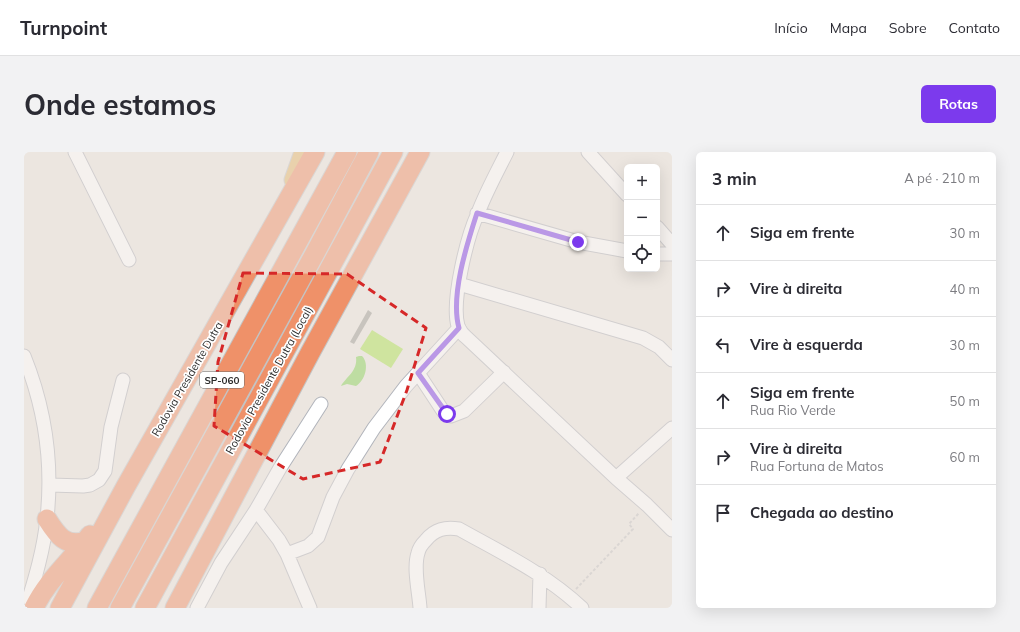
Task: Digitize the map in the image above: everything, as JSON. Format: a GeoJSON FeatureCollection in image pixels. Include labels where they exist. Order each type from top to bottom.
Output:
{"type":"FeatureCollection","features":[{"type":"Feature","properties":{"kind":"highway","name":"Rodovia Presidente Dutra"},"geometry":{"type":"LineString","coordinates":[[60,608],[126,486],[316,152]]}},
{"type":"Feature","properties":{"kind":"highway","name":"SP-060"},"geometry":{"type":"LineString","coordinates":[[97,608],[347,152]]}},
{"type":"Feature","properties":{"kind":"highway","name":"SP-060"},"geometry":{"type":"LineString","coordinates":[[120,608],[311,262],[369,152]]}},
{"type":"Feature","properties":{"kind":"highway","name":"Rodovia Presidente Dutra (Local)"},"geometry":{"type":"LineString","coordinates":[[147,605],[393,152]]}},
{"type":"Feature","properties":{"kind":"highway"},"geometry":{"type":"LineString","coordinates":[[178,607],[310,353],[420,152]]}},
{"type":"Feature","properties":{"kind":"highway"},"geometry":{"type":"LineString","coordinates":[[147,605],[199,541],[272,427]]}},
{"type":"Feature","properties":{"kind":"highway"},"geometry":{"type":"LineString","coordinates":[[34,608],[38,599],[61,569],[86,541],[126,486]]}},
{"type":"Feature","properties":{"kind":"highway"},"geometry":{"type":"LineString","coordinates":[[47,520],[61,537],[69,542],[78,544],[86,541]]}},
{"type":"Feature","properties":{"kind":"main road"},"geometry":{"type":"LineString","coordinates":[[284,209],[303,152]]}},
{"type":"Feature","properties":{"kind":"street"},"geometry":{"type":"LineString","coordinates":[[75,152],[129,260]]}},
{"type":"Feature","properties":{"kind":"street"},"geometry":{"type":"LineString","coordinates":[[507,152],[477,213],[461,268],[457,302],[459,328],[467,338],[672,530]]}},
{"type":"Feature","properties":{"kind":"street"},"geometry":{"type":"LineString","coordinates":[[588,152],[624,191]]}},
{"type":"Feature","properties":{"kind":"street"},"geometry":{"type":"LineString","coordinates":[[477,213],[578,242],[624,250]]}},
{"type":"Feature","properties":{"kind":"street"},"geometry":{"type":"LineString","coordinates":[[660,230],[672,244]]}},
{"type":"Feature","properties":{"kind":"street"},"geometry":{"type":"LineString","coordinates":[[660,254],[672,254]]}},
{"type":"Feature","properties":{"kind":"street"},"geometry":{"type":"LineString","coordinates":[[459,284],[643,338],[659,347],[672,360]]}},
{"type":"Feature","properties":{"kind":"street"},"geometry":{"type":"LineString","coordinates":[[287,554],[308,546],[318,537],[334,497],[348,469],[374,428],[406,386],[459,328]]}},
{"type":"Feature","properties":{"kind":"street"},"geometry":{"type":"LineString","coordinates":[[659,347],[672,342]]}},
{"type":"Feature","properties":{"kind":"street"},"geometry":{"type":"LineString","coordinates":[[24,356],[44,418],[48,447],[50,486],[47,520],[36,575],[26,608]]}},
{"type":"Feature","properties":{"kind":"street"},"geometry":{"type":"LineString","coordinates":[[418,373],[444,411],[451,416],[464,411],[504,372]]}},
{"type":"Feature","properties":{"kind":"street"},"geometry":{"type":"LineString","coordinates":[[50,486],[83,486],[90,485],[99,480],[105,471],[110,427],[124,380]]}},
{"type":"Feature","properties":{"kind":"street"},"geometry":{"type":"LineString","coordinates":[[197,608],[221,564],[321,404]]}},
{"type":"Feature","properties":{"kind":"street"},"geometry":{"type":"LineString","coordinates":[[616,478],[672,428]]}},
{"type":"Feature","properties":{"kind":"street"},"geometry":{"type":"LineString","coordinates":[[256,510],[279,540],[287,554],[310,608]]}},
{"type":"Feature","properties":{"kind":"street"},"geometry":{"type":"LineString","coordinates":[[420,608],[416,572],[418,553],[422,544],[429,536],[437,530],[447,528],[459,529],[540,574],[582,608]]}},
{"type":"Feature","properties":{"kind":"street"},"geometry":{"type":"LineString","coordinates":[[539,608],[540,574]]}},
{"type":"Feature","properties":{"kind":"path"},"geometry":{"type":"LineString","coordinates":[[569,596],[633,529],[629,524],[647,505]]}},
{"type":"Feature","properties":{"kind":"highlighted area"},"geometry":{"type":"Polygon","coordinates":[[[243,273],[347,274],[426,328],[407,390],[380,462],[303,479],[214,426],[218,362],[243,273]]]}},
{"type":"Feature","properties":{"kind":"green space"},"geometry":{"type":"Polygon","coordinates":[[[372,330],[403,349],[391,368],[360,349],[372,330]]]}},
{"type":"Feature","properties":{"kind":"green space"},"geometry":{"type":"Polygon","coordinates":[[[362,356],[366,363],[362,380],[356,386],[347,384],[341,386],[353,370],[356,357],[362,356]]]}},
{"type":"Feature","properties":{"kind":"building"},"geometry":{"type":"Polygon","coordinates":[[[368,310],[372,313],[354,344],[350,342],[368,310]]]}},
{"type":"Feature","properties":{"kind":"route"},"geometry":{"type":"LineString","coordinates":[[447,414],[418,373],[459,328],[457,319],[457,302],[461,268],[477,213],[578,242]]}}]}
